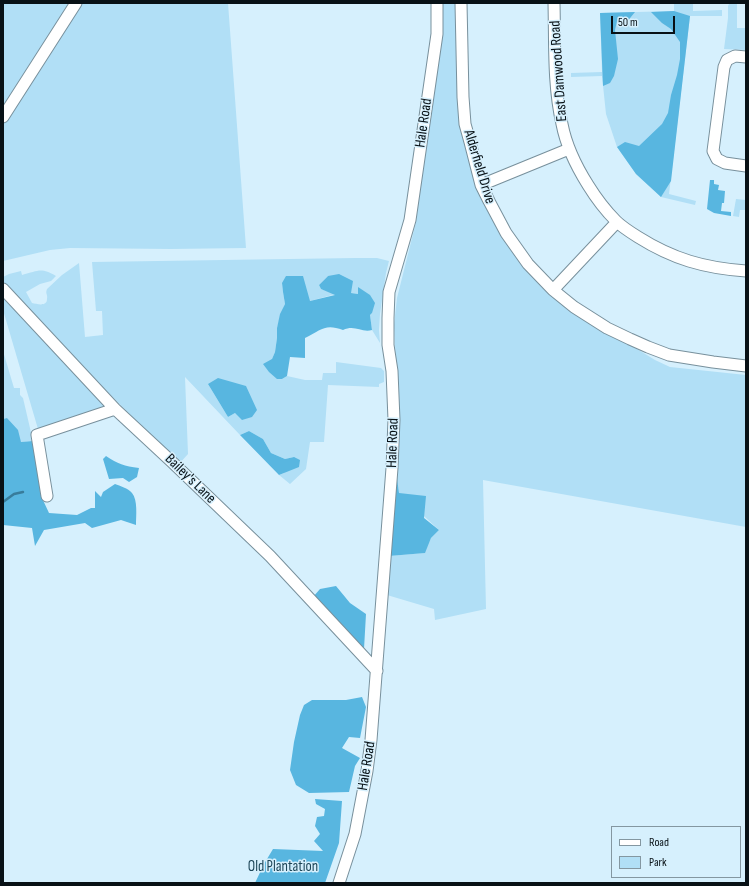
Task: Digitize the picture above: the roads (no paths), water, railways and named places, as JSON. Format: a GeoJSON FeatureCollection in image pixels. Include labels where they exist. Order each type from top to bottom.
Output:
{"type":"FeatureCollection","features":[{"type":"Feature","properties":{"kind":"street"},"geometry":{"type":"LineString","coordinates":[[3,117],[76,3]]}},
{"type":"Feature","properties":{"kind":"street","name":"Hale Road"},"geometry":{"type":"LineString","coordinates":[[339,883],[355,834],[372,740],[392,468],[394,420],[392,371],[388,345],[389,292],[410,220],[437,34],[437,3]]}},
{"type":"Feature","properties":{"kind":"street","name":"Alderfield Drive"},"geometry":{"type":"LineString","coordinates":[[460,3],[463,97],[466,124],[482,185],[494,212],[506,233],[528,264],[554,290],[574,307],[607,328],[669,355],[746,366]]}},
{"type":"Feature","properties":{"kind":"street","name":"East Damwood Road"},"geometry":{"type":"LineString","coordinates":[[554,3],[557,90],[562,124],[569,150],[581,174],[600,203],[617,222],[652,245],[676,257],[703,265],[746,271]]}},
{"type":"Feature","properties":{"kind":"street"},"geometry":{"type":"LineString","coordinates":[[746,57],[735,56],[727,60],[724,67],[714,151],[718,159],[725,163],[746,166]]}},
{"type":"Feature","properties":{"kind":"street"},"geometry":{"type":"LineString","coordinates":[[482,185],[569,150]]}},
{"type":"Feature","properties":{"kind":"street"},"geometry":{"type":"LineString","coordinates":[[554,290],[617,222]]}},
{"type":"Feature","properties":{"kind":"street","name":"Bailey's Lane"},"geometry":{"type":"LineString","coordinates":[[3,289],[115,409],[270,556],[377,671]]}},
{"type":"Feature","properties":{"kind":"street"},"geometry":{"type":"LineString","coordinates":[[47,496],[37,435],[115,409]]}},
{"type":"Feature","properties":{"kind":"waterway"},"geometry":{"type":"LineString","coordinates":[[3,502],[14,494],[23,492]]}},
{"type":"Feature","properties":{"kind":"park label","name":"Old Plantation"},"geometry":{"type":"Point","coordinates":[283,867]}}]}
